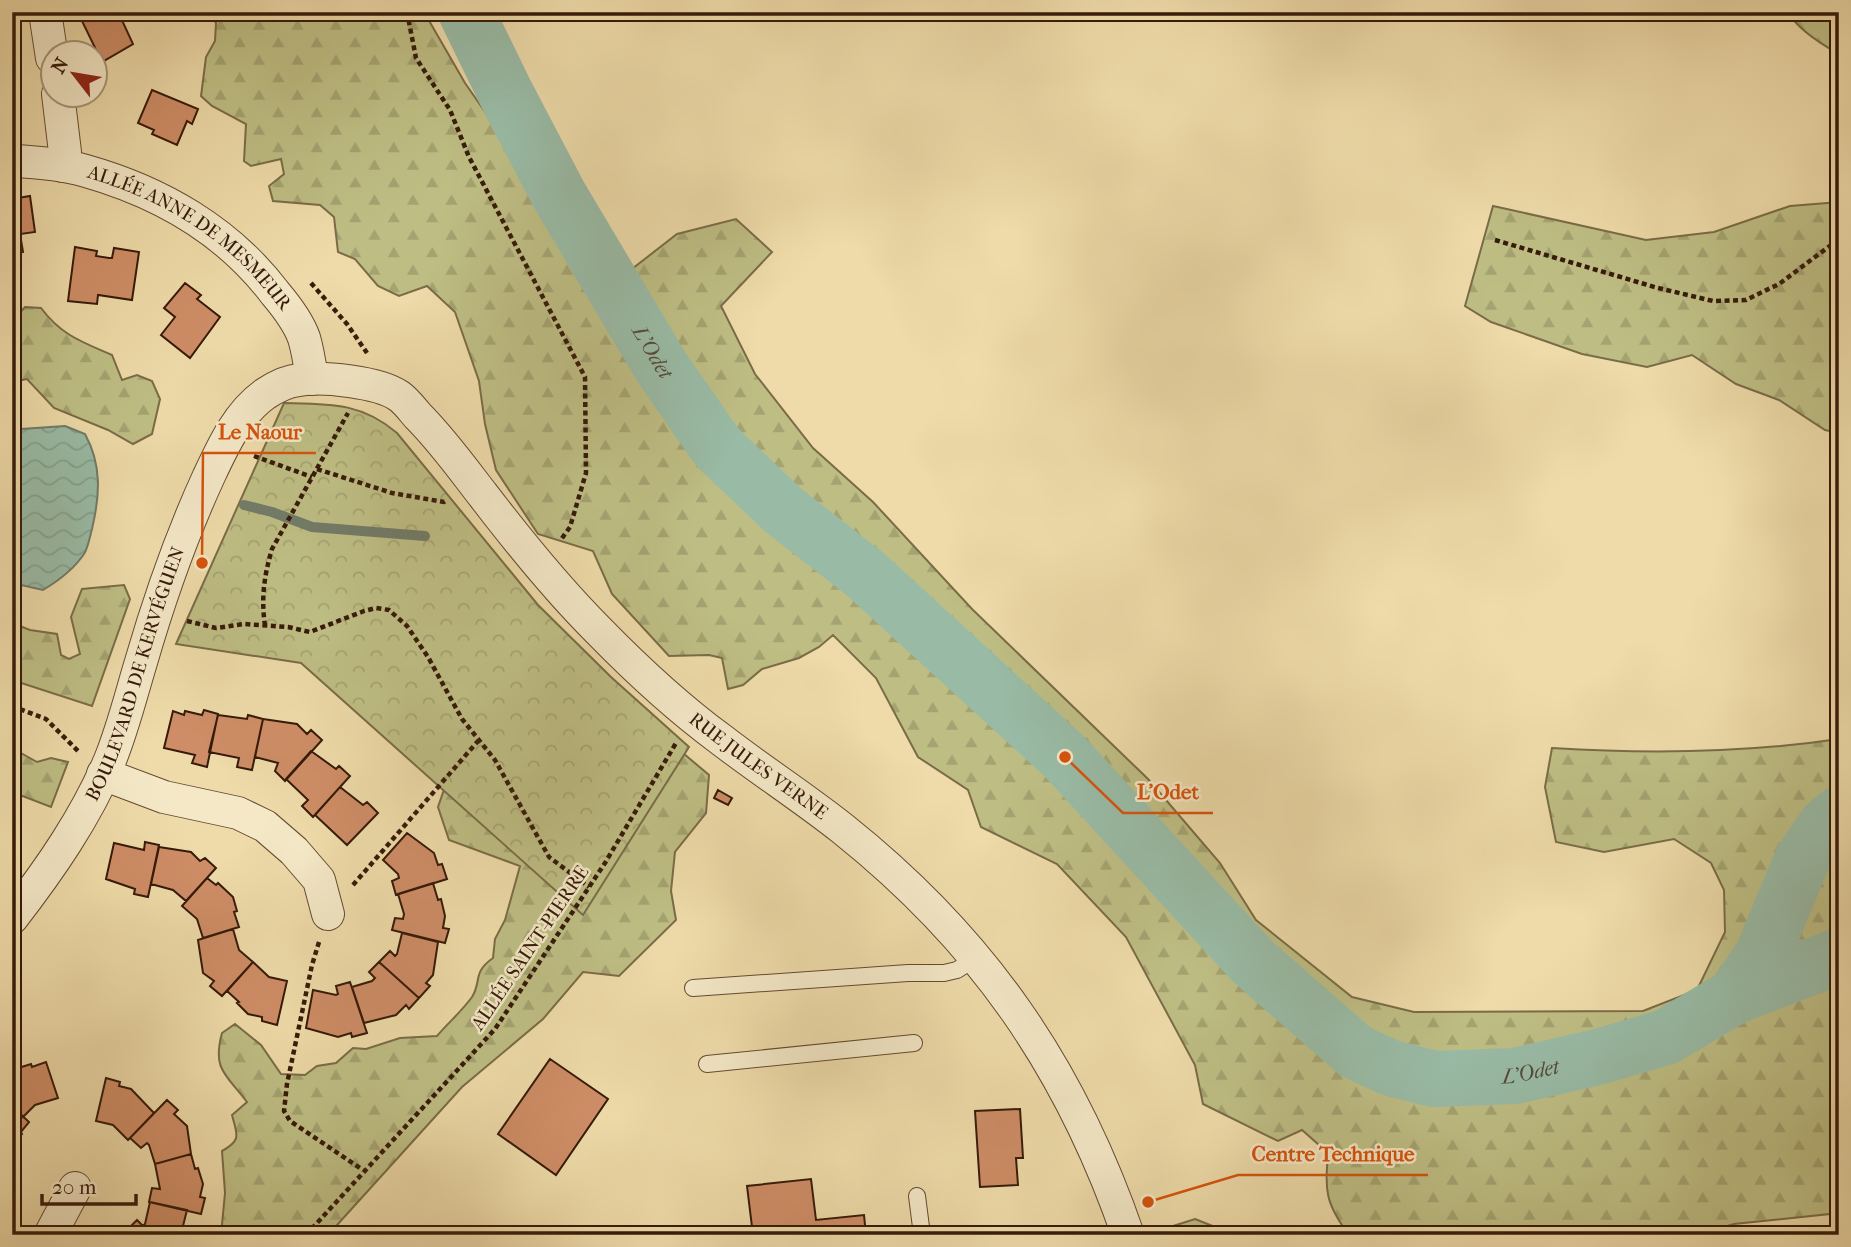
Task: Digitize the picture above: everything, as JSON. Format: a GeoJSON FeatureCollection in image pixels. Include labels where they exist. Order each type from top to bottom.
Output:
{"type":"FeatureCollection","features":[{"type":"Feature","properties":{"kind":"street"},"geometry":{"type":"LineString","coordinates":[[45,12],[49,38]]}},
{"type":"Feature","properties":{"kind":"street"},"geometry":{"type":"LineString","coordinates":[[60,108],[65,152],[63,166]]}},
{"type":"Feature","properties":{"kind":"street","name":"ALLÉE ANNE DE MESMEUR"},"geometry":{"type":"LineString","coordinates":[[12,161],[63,166],[108,178],[155,197],[220,236],[261,274],[291,314],[303,336],[312,379]]}},
{"type":"Feature","properties":{"kind":"street","name":"RUE JULES VERNE"},"geometry":{"type":"LineString","coordinates":[[312,379],[364,384],[383,388],[400,396],[443,443],[541,567],[624,657],[695,720],[803,799],[917,893],[976,957],[1019,1014],[1078,1114],[1128,1235]]}},
{"type":"Feature","properties":{"kind":"street","name":"BOULEVARD DE KERVÉGUEN"},"geometry":{"type":"LineString","coordinates":[[12,918],[81,818],[103,774],[129,707],[141,660],[191,516],[223,444],[250,407],[264,395],[286,383],[312,379]]}},
{"type":"Feature","properties":{"kind":"street"},"geometry":{"type":"LineString","coordinates":[[103,774],[164,797],[238,813],[265,825],[319,880],[328,914]]}},
{"type":"Feature","properties":{"kind":"street"},"geometry":{"type":"LineString","coordinates":[[50,1235],[75,1188]]}},
{"type":"Feature","properties":{"kind":"lane"},"geometry":{"type":"LineString","coordinates":[[693,988],[908,973],[944,973],[957,970],[976,957]]}},
{"type":"Feature","properties":{"kind":"lane"},"geometry":{"type":"LineString","coordinates":[[706,1064],[914,1043]]}},
{"type":"Feature","properties":{"kind":"lane"},"geometry":{"type":"LineString","coordinates":[[917,1196],[922,1235]]}},
{"type":"Feature","properties":{"kind":"path"},"geometry":{"type":"LineString","coordinates":[[407,12],[416,58],[450,110],[469,157],[585,377],[586,473],[570,527],[541,567]]}},
{"type":"Feature","properties":{"kind":"path"},"geometry":{"type":"LineString","coordinates":[[1495,240],[1658,288],[1713,301],[1746,300],[1779,284],[1839,239]]}},
{"type":"Feature","properties":{"kind":"path"},"geometry":{"type":"LineString","coordinates":[[265,626],[262,602],[265,574],[272,549],[364,384]]}},
{"type":"Feature","properties":{"kind":"path"},"geometry":{"type":"LineString","coordinates":[[223,444],[312,477]]}},
{"type":"Feature","properties":{"kind":"path"},"geometry":{"type":"LineString","coordinates":[[317,469],[392,493],[444,502],[474,484]]}},
{"type":"Feature","properties":{"kind":"path"},"geometry":{"type":"LineString","coordinates":[[158,613],[216,628],[244,624],[288,627],[310,632],[364,611],[376,608],[389,610],[407,626],[428,657],[462,719],[495,760],[549,857],[590,887]]}},
{"type":"Feature","properties":{"kind":"path"},"geometry":{"type":"LineString","coordinates":[[12,706],[46,719],[103,774]]}},
{"type":"Feature","properties":{"kind":"path","name":"ALLÉE SAINT-PIERRE"},"geometry":{"type":"LineString","coordinates":[[306,1235],[495,1029],[590,887],[665,760],[695,720]]}},
{"type":"Feature","properties":{"kind":"path"},"geometry":{"type":"LineString","coordinates":[[363,1170],[290,1121],[284,1111],[287,1084],[312,965],[328,914],[478,741]]}},
{"type":"Feature","properties":{"kind":"green space"},"geometry":{"type":"Polygon","coordinates":[[[208,12],[424,12],[465,83],[529,175],[592,300],[677,234],[736,219],[772,252],[721,306],[755,374],[813,448],[873,502],[972,609],[1148,779],[1220,863],[1256,920],[1352,997],[1414,1012],[1643,1011],[1697,990],[1725,932],[1724,890],[1711,863],[1674,839],[1604,852],[1556,842],[1545,787],[1552,748],[1696,751],[1839,739],[1839,1213],[1734,1224],[1710,1231],[1709,1235],[1349,1235],[1335,1214],[1328,1196],[1328,1153],[1302,1130],[1278,1141],[1203,1104],[1195,1065],[1126,937],[1057,864],[981,827],[968,790],[918,757],[876,678],[833,635],[799,658],[762,669],[743,685],[728,689],[722,658],[709,655],[669,656],[612,594],[593,551],[538,534],[496,470],[485,424],[479,381],[455,312],[427,286],[399,296],[378,286],[355,259],[338,252],[334,217],[320,205],[273,201],[269,186],[284,174],[281,159],[251,166],[244,161],[246,124],[212,106],[201,96],[206,57],[215,41],[216,23],[208,12]]]}},
{"type":"Feature","properties":{"kind":"green space"},"geometry":{"type":"Polygon","coordinates":[[[1788,12],[1839,12],[1839,54],[1804,31],[1788,12]]]}},
{"type":"Feature","properties":{"kind":"green space"},"geometry":{"type":"Polygon","coordinates":[[[1839,202],[1839,433],[1825,430],[1779,400],[1736,384],[1692,355],[1647,367],[1582,354],[1491,322],[1465,306],[1493,206],[1646,240],[1714,232],[1790,206],[1839,202]]]}},
{"type":"Feature","properties":{"kind":"green space"},"geometry":{"type":"Polygon","coordinates":[[[25,307],[41,308],[64,331],[112,355],[122,380],[137,375],[152,381],[160,399],[152,434],[133,444],[108,430],[54,408],[27,379],[12,382],[13,332],[19,314],[25,307]]]}},
{"type":"Feature","properties":{"kind":"green space"},"geometry":{"type":"Polygon","coordinates":[[[284,403],[330,405],[357,410],[384,423],[397,433],[538,605],[611,677],[689,747],[583,915],[301,663],[176,644],[284,403]]]}},
{"type":"Feature","properties":{"kind":"green space"},"geometry":{"type":"Polygon","coordinates":[[[124,585],[130,599],[92,706],[12,680],[12,623],[30,630],[57,634],[61,655],[69,659],[80,654],[71,617],[82,589],[124,585]]]}},
{"type":"Feature","properties":{"kind":"green space"},"geometry":{"type":"Polygon","coordinates":[[[613,694],[709,775],[706,813],[675,852],[671,891],[676,920],[619,976],[583,972],[543,1019],[462,1087],[328,1235],[221,1235],[225,1193],[222,1151],[235,1140],[232,1115],[247,1102],[227,1078],[220,1064],[219,1045],[222,1033],[235,1024],[261,1045],[281,1074],[305,1075],[317,1066],[336,1063],[353,1048],[366,1049],[400,1038],[437,1036],[472,997],[482,968],[493,958],[495,939],[505,920],[520,866],[449,840],[438,807],[447,781],[613,694]]]}},
{"type":"Feature","properties":{"kind":"green space"},"geometry":{"type":"Polygon","coordinates":[[[12,748],[37,762],[51,758],[68,762],[51,807],[12,792],[12,748]]]}},
{"type":"Feature","properties":{"kind":"green space"},"geometry":{"type":"Polygon","coordinates":[[[1195,1219],[1235,1235],[1161,1235],[1170,1227],[1195,1219]]]}},
{"type":"Feature","properties":{"kind":"water"},"geometry":{"type":"Polygon","coordinates":[[[65,426],[85,434],[97,469],[97,504],[88,545],[71,570],[43,590],[12,583],[12,433],[21,429],[65,426]]]}},
{"type":"Feature","properties":{"kind":"building"},"geometry":{"type":"Polygon","coordinates":[[[93,12],[127,12],[120,16],[133,44],[108,59],[108,38],[90,38],[81,19],[93,12]]]}},
{"type":"Feature","properties":{"kind":"building"},"geometry":{"type":"Polygon","coordinates":[[[152,90],[198,109],[192,124],[187,121],[177,145],[152,134],[154,130],[138,123],[152,90]]]}},
{"type":"Feature","properties":{"kind":"building"},"geometry":{"type":"Polygon","coordinates":[[[30,196],[35,232],[20,234],[23,252],[12,254],[12,199],[30,196]]]}},
{"type":"Feature","properties":{"kind":"building"},"geometry":{"type":"Polygon","coordinates":[[[75,247],[97,251],[96,256],[109,258],[112,258],[114,248],[139,252],[132,300],[98,295],[97,304],[68,301],[75,247]]]}},
{"type":"Feature","properties":{"kind":"building"},"geometry":{"type":"Polygon","coordinates":[[[185,283],[201,295],[197,299],[220,317],[190,358],[161,335],[175,317],[164,308],[185,283]]]}},
{"type":"Feature","properties":{"kind":"building"},"geometry":{"type":"Polygon","coordinates":[[[204,710],[218,714],[207,767],[192,763],[195,755],[164,748],[173,711],[184,715],[185,711],[202,715],[204,710]]]}},
{"type":"Feature","properties":{"kind":"building"},"geometry":{"type":"Polygon","coordinates":[[[218,715],[247,719],[248,715],[263,719],[252,770],[237,767],[239,758],[209,752],[218,715]]]}},
{"type":"Feature","properties":{"kind":"building"},"geometry":{"type":"Polygon","coordinates":[[[263,719],[297,724],[307,734],[311,730],[322,740],[285,781],[275,771],[278,763],[255,757],[263,719]]]}},
{"type":"Feature","properties":{"kind":"building"},"geometry":{"type":"Polygon","coordinates":[[[311,751],[336,769],[339,766],[350,776],[313,817],[302,806],[308,800],[286,779],[311,751]]]}},
{"type":"Feature","properties":{"kind":"building"},"geometry":{"type":"Polygon","coordinates":[[[340,787],[363,805],[367,802],[378,813],[347,845],[315,815],[340,787]]]}},
{"type":"Feature","properties":{"kind":"building"},"geometry":{"type":"Polygon","coordinates":[[[718,790],[732,798],[728,805],[714,798],[718,790]]]}},
{"type":"Feature","properties":{"kind":"building"},"geometry":{"type":"Polygon","coordinates":[[[407,833],[434,853],[438,865],[442,864],[447,879],[396,895],[392,881],[399,878],[398,874],[383,860],[407,833]]]}},
{"type":"Feature","properties":{"kind":"building"},"geometry":{"type":"Polygon","coordinates":[[[145,842],[159,845],[148,897],[134,894],[135,889],[106,879],[114,843],[144,850],[145,842]]]}},
{"type":"Feature","properties":{"kind":"building"},"geometry":{"type":"Polygon","coordinates":[[[159,847],[191,852],[200,861],[205,858],[216,868],[186,901],[173,890],[151,884],[159,847]]]}},
{"type":"Feature","properties":{"kind":"building"},"geometry":{"type":"Polygon","coordinates":[[[207,878],[216,885],[218,883],[233,897],[239,927],[203,938],[197,919],[182,906],[207,878]]]}},
{"type":"Feature","properties":{"kind":"building"},"geometry":{"type":"Polygon","coordinates":[[[433,883],[445,916],[443,928],[449,929],[445,943],[392,930],[395,918],[403,919],[404,914],[398,894],[433,883]]]}},
{"type":"Feature","properties":{"kind":"building"},"geometry":{"type":"Polygon","coordinates":[[[233,929],[239,950],[253,962],[222,996],[210,986],[214,981],[203,973],[198,940],[233,929]]]}},
{"type":"Feature","properties":{"kind":"building"},"geometry":{"type":"Polygon","coordinates":[[[402,933],[438,942],[433,975],[426,983],[430,986],[419,998],[379,962],[390,951],[395,956],[397,954],[402,933]]]}},
{"type":"Feature","properties":{"kind":"building"},"geometry":{"type":"Polygon","coordinates":[[[253,962],[269,977],[287,981],[277,1025],[262,1021],[262,1017],[248,1014],[227,991],[253,962]]]}},
{"type":"Feature","properties":{"kind":"building"},"geometry":{"type":"Polygon","coordinates":[[[379,962],[419,998],[409,1009],[406,1005],[396,1015],[364,1023],[352,987],[372,981],[375,978],[369,972],[379,962]]]}},
{"type":"Feature","properties":{"kind":"building"},"geometry":{"type":"Polygon","coordinates":[[[350,982],[367,1033],[352,1037],[351,1033],[338,1037],[306,1028],[313,990],[336,995],[336,986],[350,982]]]}},
{"type":"Feature","properties":{"kind":"building"},"geometry":{"type":"Polygon","coordinates":[[[550,1059],[608,1099],[556,1175],[498,1134],[550,1059]]]}},
{"type":"Feature","properties":{"kind":"building"},"geometry":{"type":"Polygon","coordinates":[[[46,1062],[58,1098],[35,1105],[23,1117],[12,1106],[12,1070],[46,1062]]]}},
{"type":"Feature","properties":{"kind":"building"},"geometry":{"type":"Polygon","coordinates":[[[106,1078],[131,1089],[154,1113],[128,1140],[113,1125],[96,1121],[106,1078]]]}},
{"type":"Feature","properties":{"kind":"building"},"geometry":{"type":"Polygon","coordinates":[[[167,1100],[178,1110],[174,1114],[187,1126],[191,1154],[155,1164],[149,1145],[147,1143],[141,1148],[130,1138],[167,1100]]]}},
{"type":"Feature","properties":{"kind":"building"},"geometry":{"type":"Polygon","coordinates":[[[12,1106],[29,1122],[12,1144],[12,1106]]]}},
{"type":"Feature","properties":{"kind":"building"},"geometry":{"type":"Polygon","coordinates":[[[1020,1109],[1023,1158],[1016,1158],[1018,1185],[980,1187],[975,1111],[1020,1109]]]}},
{"type":"Feature","properties":{"kind":"building"},"geometry":{"type":"Polygon","coordinates":[[[191,1154],[203,1184],[200,1197],[205,1198],[201,1214],[149,1202],[152,1188],[160,1189],[155,1164],[191,1154]]]}},
{"type":"Feature","properties":{"kind":"building"},"geometry":{"type":"Polygon","coordinates":[[[811,1179],[816,1220],[864,1215],[866,1235],[753,1235],[747,1186],[811,1179]]]}},
{"type":"Feature","properties":{"kind":"building"},"geometry":{"type":"Polygon","coordinates":[[[150,1202],[187,1210],[183,1235],[130,1235],[126,1231],[137,1220],[143,1226],[145,1224],[150,1202]]]}},
{"type":"Feature","properties":{"kind":"waterway","name":"L'Odet"},"geometry":{"type":"LineString","coordinates":[[466,12],[559,195],[662,368],[717,447],[783,510],[865,574],[1065,757],[1253,962],[1356,1052],[1391,1068],[1434,1079],[1515,1076],[1598,1057],[1666,1037],[1735,996],[1762,956],[1802,860],[1826,825],[1839,814]]}},
{"type":"Feature","properties":{"kind":"waterway"},"geometry":{"type":"LineString","coordinates":[[244,505],[312,527],[425,536]]}},
{"type":"Feature","properties":{"kind":"waterway","name":"L'Odet"},"geometry":{"type":"LineString","coordinates":[[1735,996],[1839,956]]}},
{"type":"Feature","properties":{"kind":"place","name":"Le Naour"},"geometry":{"type":"Point","coordinates":[202,563]}},
{"type":"Feature","properties":{"kind":"place","name":"L'Odet"},"geometry":{"type":"Point","coordinates":[1065,757]}},
{"type":"Feature","properties":{"kind":"place","name":"Centre Technique"},"geometry":{"type":"Point","coordinates":[1148,1202]}}]}
